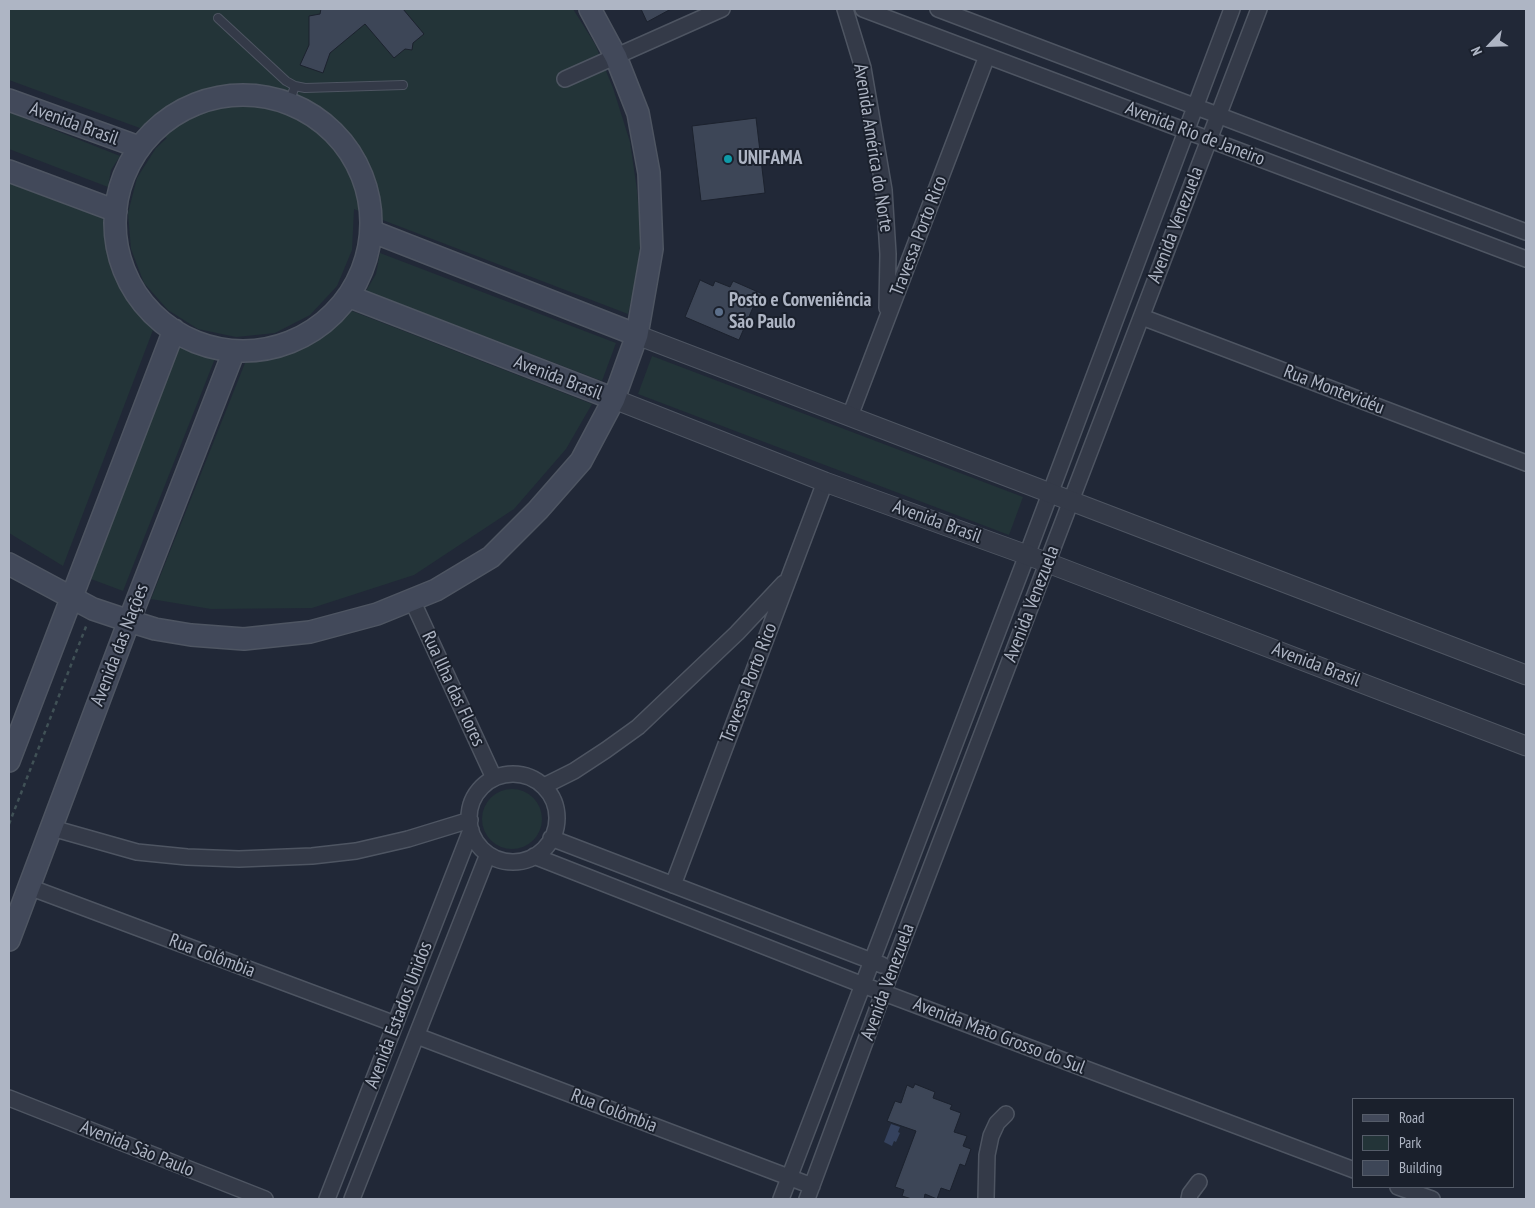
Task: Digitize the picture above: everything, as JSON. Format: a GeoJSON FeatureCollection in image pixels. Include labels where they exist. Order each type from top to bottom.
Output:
{"type":"FeatureCollection","features":[{"type":"Feature","properties":{"kind":"main road"},"geometry":{"type":"LineString","coordinates":[[9,564],[93,608],[154,629],[191,636],[244,639],[310,632],[376,614],[436,590],[491,557],[538,510],[581,461],[614,399],[637,335],[652,249],[649,174],[638,113],[616,57],[590,9]]}},
{"type":"Feature","properties":{"kind":"main road"},"geometry":{"type":"LineString","coordinates":[[253,95],[271,98],[292,95],[307,112],[324,124],[338,138],[351,154],[360,172],[367,191],[371,231],[364,265],[348,296],[317,328],[278,347],[234,351],[208,346],[184,336],[159,319],[139,297],[124,270],[116,242],[116,212],[123,178],[139,147],[166,120],[181,110],[216,97],[253,95]]}},
{"type":"Feature","properties":{"kind":"main road","name":"Avenida Brasil"},"geometry":{"type":"LineString","coordinates":[[9,100],[139,147]]}},
{"type":"Feature","properties":{"kind":"main road"},"geometry":{"type":"LineString","coordinates":[[9,171],[116,212]]}},
{"type":"Feature","properties":{"kind":"main road"},"geometry":{"type":"LineString","coordinates":[[371,231],[637,335]]}},
{"type":"Feature","properties":{"kind":"main road","name":"Avenida Brasil"},"geometry":{"type":"LineString","coordinates":[[348,296],[614,399]]}},
{"type":"Feature","properties":{"kind":"main road"},"geometry":{"type":"LineString","coordinates":[[9,760],[174,330]]}},
{"type":"Feature","properties":{"kind":"main road","name":"Avenida das Nações"},"geometry":{"type":"LineString","coordinates":[[9,940],[129,621],[234,351]]}},
{"type":"Feature","properties":{"kind":"street"},"geometry":{"type":"LineString","coordinates":[[565,79],[722,9]]}},
{"type":"Feature","properties":{"kind":"street","name":"Avenida América do Norte"},"geometry":{"type":"LineString","coordinates":[[845,9],[863,68],[884,190],[888,254],[887,320]]}},
{"type":"Feature","properties":{"kind":"street","name":"Avenida Rio de Janeiro"},"geometry":{"type":"LineString","coordinates":[[864,9],[1526,259]]}},
{"type":"Feature","properties":{"kind":"street","name":"Avenida Rio de Janeiro"},"geometry":{"type":"LineString","coordinates":[[938,9],[1526,232]]}},
{"type":"Feature","properties":{"kind":"street","name":"Avenida Venezuela"},"geometry":{"type":"LineString","coordinates":[[781,1199],[1028,555],[1232,9]]}},
{"type":"Feature","properties":{"kind":"street","name":"Avenida Venezuela"},"geometry":{"type":"LineString","coordinates":[[809,1193],[892,969],[1259,9]]}},
{"type":"Feature","properties":{"kind":"street","name":"Travessa Porto Rico"},"geometry":{"type":"LineString","coordinates":[[850,416],[987,56]]}},
{"type":"Feature","properties":{"kind":"street","name":"Rua Montevidéu"},"geometry":{"type":"LineString","coordinates":[[1142,317],[1526,463]]}},
{"type":"Feature","properties":{"kind":"street"},"geometry":{"type":"LineString","coordinates":[[637,335],[1526,675]]}},
{"type":"Feature","properties":{"kind":"street","name":"Avenida Brasil"},"geometry":{"type":"LineString","coordinates":[[614,399],[825,482],[1028,555],[1526,746]]}},
{"type":"Feature","properties":{"kind":"street","name":"Travessa Porto Rico"},"geometry":{"type":"LineString","coordinates":[[672,885],[825,482]]}},
{"type":"Feature","properties":{"kind":"street"},"geometry":{"type":"LineString","coordinates":[[544,786],[598,756],[638,727],[737,633],[789,578]]}},
{"type":"Feature","properties":{"kind":"street","name":"Rua llha das Flores"},"geometry":{"type":"LineString","coordinates":[[412,600],[494,778]]}},
{"type":"Feature","properties":{"kind":"street"},"geometry":{"type":"LineString","coordinates":[[507,774],[520,774],[533,778],[544,786],[552,796],[556,808],[557,821],[551,838],[543,850],[523,861],[511,862],[488,854],[480,846],[470,825],[470,813],[474,799],[482,786],[494,778],[507,774]]}},
{"type":"Feature","properties":{"kind":"street"},"geometry":{"type":"LineString","coordinates":[[52,828],[136,852],[240,859],[312,856],[356,851],[470,825]]}},
{"type":"Feature","properties":{"kind":"street","name":"Avenida Estados Unidos"},"geometry":{"type":"LineString","coordinates":[[327,1199],[470,825]]}},
{"type":"Feature","properties":{"kind":"street"},"geometry":{"type":"LineString","coordinates":[[551,838],[892,969]]}},
{"type":"Feature","properties":{"kind":"street","name":"Avenida Estados Unidos"},"geometry":{"type":"LineString","coordinates":[[352,1199],[488,854]]}},
{"type":"Feature","properties":{"kind":"street","name":"Avenida Mato Grosso do Sul"},"geometry":{"type":"LineString","coordinates":[[534,856],[863,985],[1352,1169]]}},
{"type":"Feature","properties":{"kind":"street","name":"Rua Colômbia"},"geometry":{"type":"LineString","coordinates":[[29,887],[395,1024]]}},
{"type":"Feature","properties":{"kind":"street","name":"Rua Colômbia"},"geometry":{"type":"LineString","coordinates":[[417,1036],[790,1177],[809,1193]]}},
{"type":"Feature","properties":{"kind":"street","name":"Avenida São Paulo"},"geometry":{"type":"LineString","coordinates":[[9,1098],[265,1199]]}},
{"type":"Feature","properties":{"kind":"street"},"geometry":{"type":"LineString","coordinates":[[986,1199],[987,1155],[991,1136],[997,1123],[1006,1114]]}},
{"type":"Feature","properties":{"kind":"street"},"geometry":{"type":"LineString","coordinates":[[1189,1199],[1190,1194],[1199,1182]]}},
{"type":"Feature","properties":{"kind":"street"},"geometry":{"type":"LineString","coordinates":[[1401,1188],[1432,1199]]}},
{"type":"Feature","properties":{"kind":"lane"},"geometry":{"type":"LineString","coordinates":[[218,18],[286,81],[292,95],[305,88],[403,86]]}},
{"type":"Feature","properties":{"kind":"path"},"geometry":{"type":"LineString","coordinates":[[9,824],[93,608]]}},
{"type":"Feature","properties":{"kind":"green space"},"geometry":{"type":"Polygon","coordinates":[[[9,9],[573,9],[595,44],[613,88],[630,142],[637,190],[641,239],[634,289],[628,314],[354,209],[352,250],[337,286],[310,315],[275,333],[236,337],[198,329],[168,310],[144,283],[131,249],[128,213],[137,178],[156,148],[167,138],[9,80],[9,9]]]}},
{"type":"Feature","properties":{"kind":"green space"},"geometry":{"type":"Polygon","coordinates":[[[9,112],[120,156],[111,170],[108,187],[9,149],[9,112]]]}},
{"type":"Feature","properties":{"kind":"green space"},"geometry":{"type":"Polygon","coordinates":[[[9,183],[104,219],[112,272],[125,295],[153,330],[63,566],[9,533],[9,183]]]}},
{"type":"Feature","properties":{"kind":"green space"},"geometry":{"type":"Polygon","coordinates":[[[380,253],[616,343],[602,381],[366,291],[376,274],[380,253]]]}},
{"type":"Feature","properties":{"kind":"green space"},"geometry":{"type":"Polygon","coordinates":[[[352,311],[592,404],[566,449],[514,509],[414,575],[312,608],[211,609],[151,599],[247,358],[274,356],[296,348],[323,333],[352,311]]]}},
{"type":"Feature","properties":{"kind":"green space"},"geometry":{"type":"Polygon","coordinates":[[[179,341],[199,352],[216,356],[123,591],[91,579],[179,341]]]}},
{"type":"Feature","properties":{"kind":"green space"},"geometry":{"type":"Polygon","coordinates":[[[652,356],[1023,497],[1009,535],[638,394],[652,356]]]}},
{"type":"Feature","properties":{"kind":"green space"},"geometry":{"type":"Polygon","coordinates":[[[512,789],[524,791],[537,802],[542,819],[540,831],[529,844],[512,849],[500,847],[487,836],[482,819],[484,807],[495,794],[512,789]]]}},
{"type":"Feature","properties":{"kind":"water"},"geometry":{"type":"Polygon","coordinates":[[[891,1124],[900,1127],[898,1132],[900,1133],[892,1146],[884,1142],[891,1124]]]}},
{"type":"Feature","properties":{"kind":"building"},"geometry":{"type":"Polygon","coordinates":[[[321,9],[403,9],[424,34],[413,43],[412,50],[405,49],[394,58],[365,24],[330,53],[323,73],[300,65],[309,45],[309,16],[320,14],[321,9]]]}},
{"type":"Feature","properties":{"kind":"building"},"geometry":{"type":"Polygon","coordinates":[[[641,9],[671,9],[647,22],[641,9]]]}},
{"type":"Feature","properties":{"kind":"building","name":"UNIFAMA"},"geometry":{"type":"Polygon","coordinates":[[[756,118],[765,193],[701,201],[692,126],[756,118]]]}},
{"type":"Feature","properties":{"kind":"building","name":"Posto e Conveniência São Paulo"},"geometry":{"type":"Polygon","coordinates":[[[700,280],[713,286],[715,281],[730,287],[733,281],[765,295],[759,307],[754,305],[739,340],[685,317],[700,280]]]}},
{"type":"Feature","properties":{"kind":"building"},"geometry":{"type":"Polygon","coordinates":[[[915,1084],[935,1092],[933,1098],[952,1105],[950,1109],[961,1113],[954,1132],[967,1136],[963,1146],[971,1149],[965,1166],[960,1164],[950,1191],[941,1188],[937,1199],[925,1194],[924,1199],[912,1199],[902,1196],[904,1190],[895,1187],[916,1131],[887,1121],[895,1101],[901,1103],[907,1085],[913,1088],[915,1084]]]}},
{"type":"Feature","properties":{"kind":"place","name":"UNIFAMA"},"geometry":{"type":"Point","coordinates":[728,159]}},
{"type":"Feature","properties":{"kind":"place","name":"Posto e Conveniência São Paulo"},"geometry":{"type":"Point","coordinates":[719,312]}}]}
